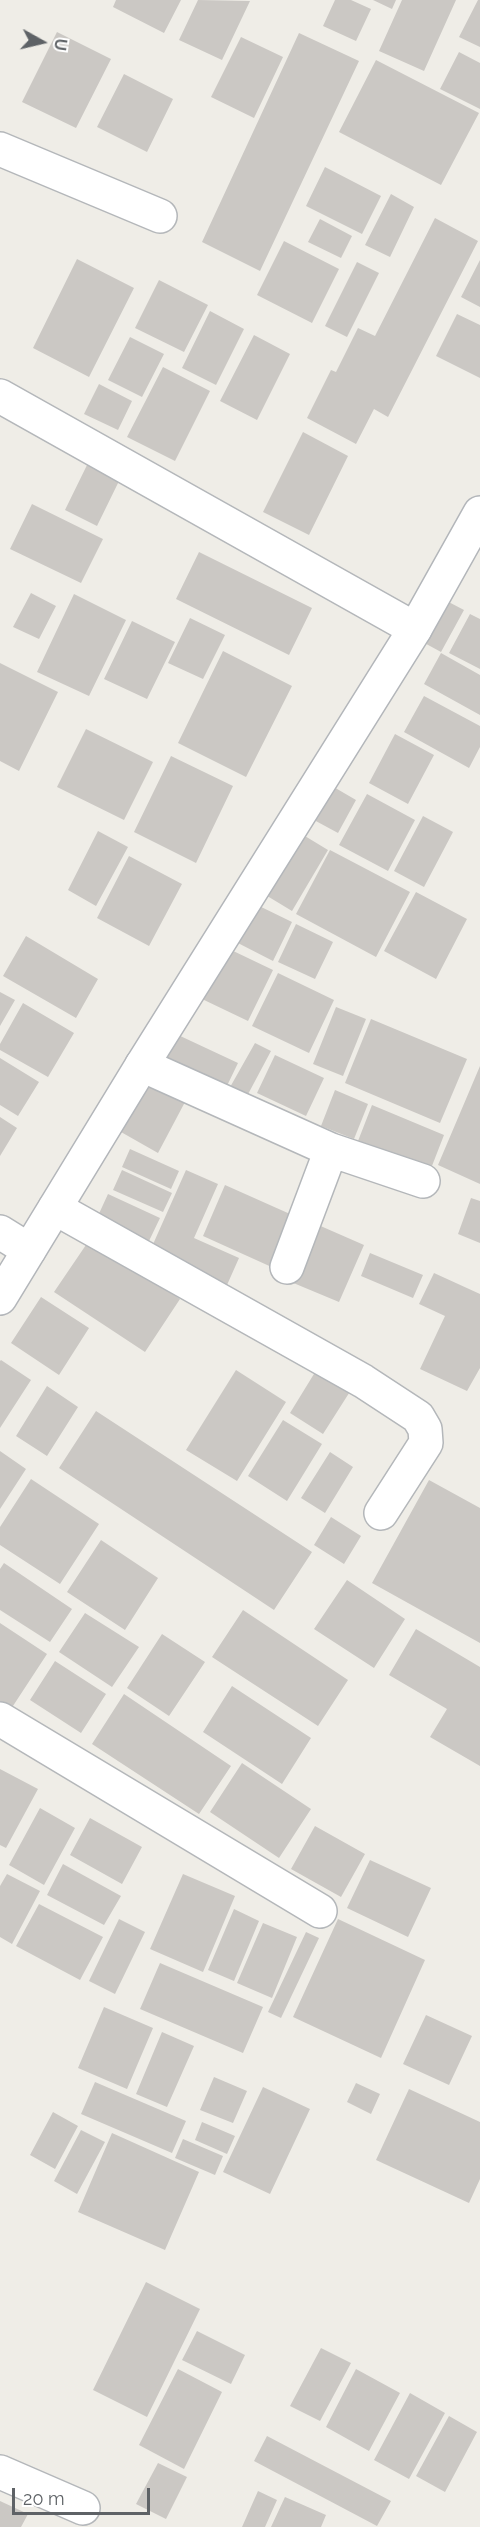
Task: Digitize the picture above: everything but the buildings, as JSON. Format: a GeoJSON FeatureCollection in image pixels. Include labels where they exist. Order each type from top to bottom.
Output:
{"type":"FeatureCollection","features":[{"type":"Feature","properties":{"kind":"street"},"geometry":{"type":"LineString","coordinates":[[0,149],[160,216]]}},
{"type":"Feature","properties":{"kind":"street"},"geometry":{"type":"LineString","coordinates":[[0,396],[415,629]]}},
{"type":"Feature","properties":{"kind":"street"},"geometry":{"type":"LineString","coordinates":[[0,1298],[142,1065],[415,629],[480,513]]}},
{"type":"Feature","properties":{"kind":"street"},"geometry":{"type":"LineString","coordinates":[[142,1065],[331,1150],[423,1181]]}},
{"type":"Feature","properties":{"kind":"street"},"geometry":{"type":"LineString","coordinates":[[287,1267],[331,1150]]}},
{"type":"Feature","properties":{"kind":"street"},"geometry":{"type":"LineString","coordinates":[[55,1208],[363,1381],[418,1417],[425,1429],[426,1443],[381,1513]]}},
{"type":"Feature","properties":{"kind":"street"},"geometry":{"type":"LineString","coordinates":[[0,1232],[29,1250]]}},
{"type":"Feature","properties":{"kind":"street"},"geometry":{"type":"LineString","coordinates":[[0,1719],[320,1911]]}},
{"type":"Feature","properties":{"kind":"street"},"geometry":{"type":"LineString","coordinates":[[0,2472],[82,2508]]}}]}
